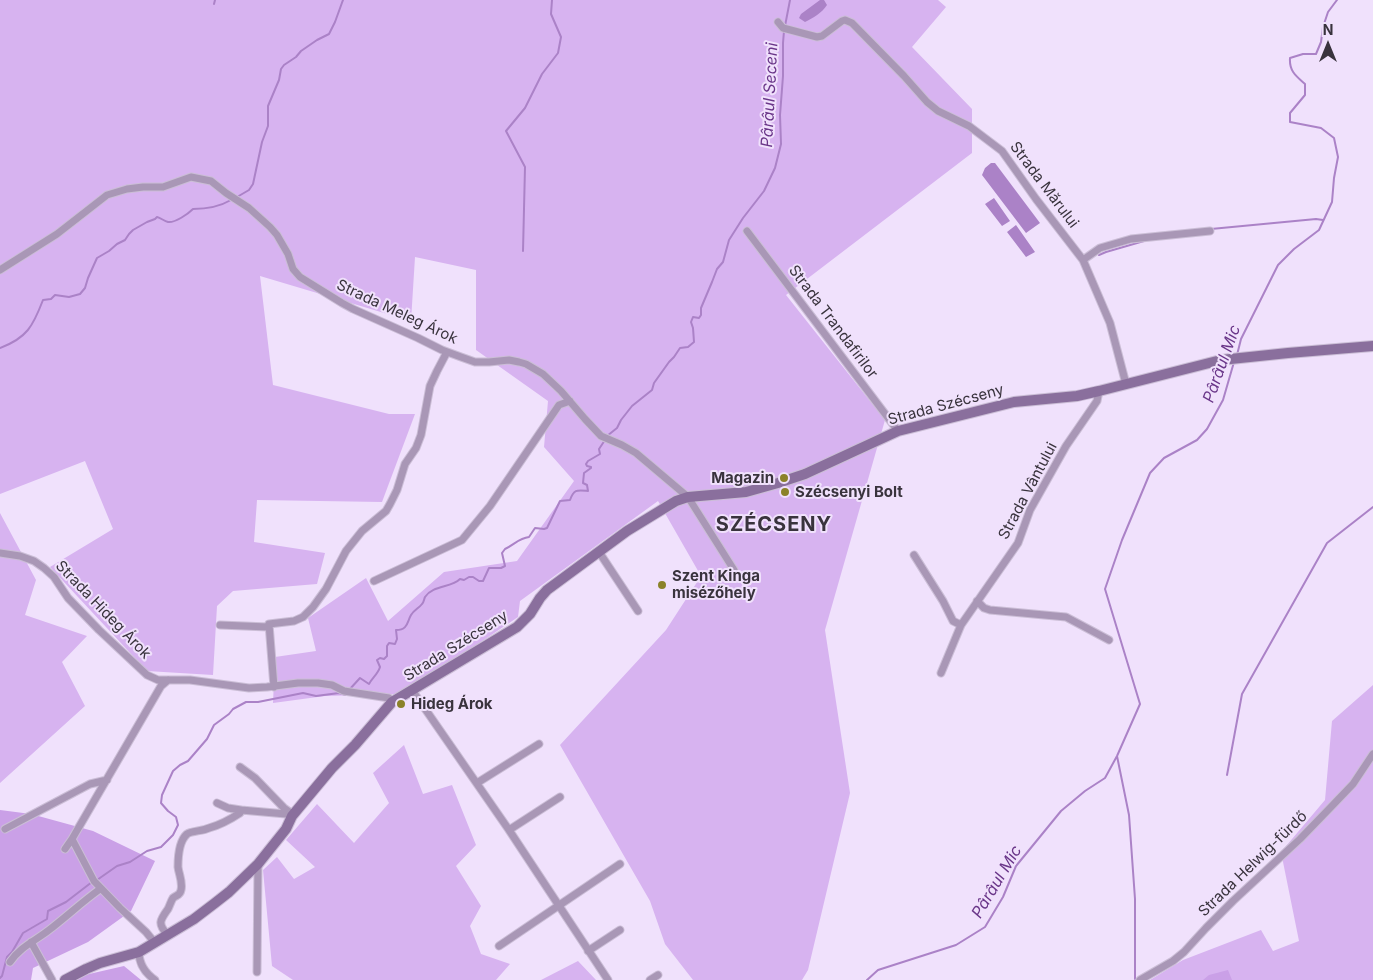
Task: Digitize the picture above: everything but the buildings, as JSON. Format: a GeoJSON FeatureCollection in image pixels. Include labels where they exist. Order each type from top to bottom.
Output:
{"type":"FeatureCollection","features":[{"type":"Feature","properties":{"kind":"street","name":"Strada Mărului"},"geometry":{"type":"LineString","coordinates":[[778,22],[785,28],[815,37],[820,37],[842,21],[845,20],[852,23],[927,102],[938,111],[969,126],[1002,151],[1083,260],[1110,323],[1126,384]]}},
{"type":"Feature","properties":{"kind":"street","name":"Strada Meleg Árok"},"geometry":{"type":"LineString","coordinates":[[0,270],[56,234],[107,195],[141,187],[160,187],[191,178],[211,181],[249,208],[270,226],[288,254],[293,269],[300,277],[353,309],[448,352],[475,362],[509,360],[526,364],[543,374],[561,390],[588,423],[605,438],[636,453],[688,497],[734,570]]}},
{"type":"Feature","properties":{"kind":"street","name":"Strada Trandafirilor"},"geometry":{"type":"LineString","coordinates":[[747,231],[898,431]]}},
{"type":"Feature","properties":{"kind":"street"},"geometry":{"type":"LineString","coordinates":[[1083,260],[1100,248],[1131,239],[1210,232]]}},
{"type":"Feature","properties":{"kind":"street","name":"Strada Szécseny"},"geometry":{"type":"LineString","coordinates":[[65,980],[86,968],[139,952],[194,918],[230,892],[258,864],[286,830],[291,815],[392,702],[517,627],[530,614],[547,590],[627,531],[669,504],[688,497],[746,492],[778,483],[805,474],[898,431],[1014,402],[1077,396],[1221,360],[1373,346]]}},
{"type":"Feature","properties":{"kind":"street"},"geometry":{"type":"LineString","coordinates":[[220,625],[268,627],[269,624],[294,621],[303,617],[313,607],[326,590],[346,551],[362,531],[386,511],[390,504],[397,490],[405,464],[416,448],[421,435],[430,386],[448,352]]}},
{"type":"Feature","properties":{"kind":"street","name":"Strada Vântului"},"geometry":{"type":"LineString","coordinates":[[941,673],[961,625],[1018,543],[1030,510],[1066,446],[1097,401],[1099,391]]}},
{"type":"Feature","properties":{"kind":"street"},"geometry":{"type":"LineString","coordinates":[[374,581],[462,540],[490,506],[559,405],[570,401]]}},
{"type":"Feature","properties":{"kind":"street"},"geometry":{"type":"LineString","coordinates":[[599,552],[638,611]]}},
{"type":"Feature","properties":{"kind":"street","name":"Strada Hideg Árok"},"geometry":{"type":"LineString","coordinates":[[0,554],[20,556],[34,561],[44,568],[54,577],[68,598],[134,663],[147,675],[158,680],[190,680],[249,688],[318,683],[332,685],[348,691],[389,698],[392,702]]}},
{"type":"Feature","properties":{"kind":"street"},"geometry":{"type":"LineString","coordinates":[[914,555],[943,601],[953,621],[961,625]]}},
{"type":"Feature","properties":{"kind":"street"},"geometry":{"type":"LineString","coordinates":[[977,601],[984,608],[990,610],[1066,616],[1108,640]]}},
{"type":"Feature","properties":{"kind":"street"},"geometry":{"type":"LineString","coordinates":[[268,627],[274,687]]}},
{"type":"Feature","properties":{"kind":"street"},"geometry":{"type":"LineString","coordinates":[[64,849],[72,839],[107,780],[156,693],[168,680]]}},
{"type":"Feature","properties":{"kind":"street"},"geometry":{"type":"LineString","coordinates":[[412,690],[477,783],[608,980]]}},
{"type":"Feature","properties":{"kind":"street"},"geometry":{"type":"LineString","coordinates":[[477,783],[539,744]]}},
{"type":"Feature","properties":{"kind":"street","name":"Strada Helwig-fürdő"},"geometry":{"type":"LineString","coordinates":[[1140,980],[1173,961],[1184,952],[1233,901],[1300,839],[1353,784],[1373,754]]}},
{"type":"Feature","properties":{"kind":"street"},"geometry":{"type":"LineString","coordinates":[[240,767],[255,778],[291,815]]}},
{"type":"Feature","properties":{"kind":"street"},"geometry":{"type":"LineString","coordinates":[[5,829],[90,784],[107,780]]}},
{"type":"Feature","properties":{"kind":"street"},"geometry":{"type":"LineString","coordinates":[[508,830],[560,796]]}},
{"type":"Feature","properties":{"kind":"street"},"geometry":{"type":"LineString","coordinates":[[217,803],[228,808],[291,815]]}},
{"type":"Feature","properties":{"kind":"street"},"geometry":{"type":"LineString","coordinates":[[168,935],[162,929],[160,923],[174,898],[180,892],[181,881],[178,868],[183,838],[190,832],[206,829],[224,822],[241,810]]}},
{"type":"Feature","properties":{"kind":"street"},"geometry":{"type":"LineString","coordinates":[[72,839],[100,889],[136,922],[155,943]]}},
{"type":"Feature","properties":{"kind":"street"},"geometry":{"type":"LineString","coordinates":[[257,972],[258,864]]}},
{"type":"Feature","properties":{"kind":"street"},"geometry":{"type":"LineString","coordinates":[[499,946],[620,864]]}},
{"type":"Feature","properties":{"kind":"street"},"geometry":{"type":"LineString","coordinates":[[10,962],[22,948],[47,931],[100,889]]}},
{"type":"Feature","properties":{"kind":"street"},"geometry":{"type":"LineString","coordinates":[[588,951],[620,930]]}},
{"type":"Feature","properties":{"kind":"street"},"geometry":{"type":"LineString","coordinates":[[31,942],[52,980]]}},
{"type":"Feature","properties":{"kind":"street"},"geometry":{"type":"LineString","coordinates":[[139,952],[142,966],[155,980]]}},
{"type":"Feature","properties":{"kind":"street"},"geometry":{"type":"LineString","coordinates":[[650,980],[658,975]]}},
{"type":"Feature","properties":{"kind":"shaded area"},"geometry":{"type":"Polygon","coordinates":[[[0,0],[938,0],[946,7],[912,47],[972,109],[972,153],[786,295],[885,420],[825,630],[850,793],[808,970],[802,980],[693,980],[665,944],[650,901],[560,745],[666,630],[701,576],[658,501],[520,601],[518,617],[460,656],[398,694],[325,696],[273,703],[275,657],[316,651],[308,618],[366,578],[388,621],[444,572],[517,561],[574,481],[544,447],[548,401],[476,350],[476,270],[415,257],[411,321],[260,276],[273,385],[389,414],[415,414],[382,502],[257,500],[254,542],[325,553],[317,584],[233,591],[217,606],[213,675],[147,671],[50,567],[113,529],[85,461],[0,494],[0,0]]]}},
{"type":"Feature","properties":{"kind":"shaded area"},"geometry":{"type":"Polygon","coordinates":[[[820,0],[824,0],[827,5],[820,13],[805,22],[799,18],[801,14],[820,0]]]}},
{"type":"Feature","properties":{"kind":"shaded area"},"geometry":{"type":"Polygon","coordinates":[[[991,163],[995,163],[1040,223],[1026,233],[982,175],[985,168],[991,163]]]}},
{"type":"Feature","properties":{"kind":"shaded area"},"geometry":{"type":"Polygon","coordinates":[[[994,198],[1010,221],[1002,226],[985,204],[994,198]]]}},
{"type":"Feature","properties":{"kind":"shaded area"},"geometry":{"type":"Polygon","coordinates":[[[1016,225],[1035,252],[1026,257],[1007,232],[1016,225]]]}},
{"type":"Feature","properties":{"kind":"shaded area"},"geometry":{"type":"Polygon","coordinates":[[[0,513],[36,580],[25,615],[87,636],[62,662],[85,706],[0,783],[0,513]]]}},
{"type":"Feature","properties":{"kind":"shaded area"},"geometry":{"type":"Polygon","coordinates":[[[1373,685],[1373,980],[1150,980],[1183,960],[1261,930],[1273,951],[1299,941],[1281,852],[1325,800],[1332,721],[1373,685]]]}},
{"type":"Feature","properties":{"kind":"shaded area"},"geometry":{"type":"Polygon","coordinates":[[[404,745],[423,794],[452,785],[476,845],[456,866],[481,906],[470,926],[481,954],[510,964],[496,980],[293,980],[272,966],[263,870],[277,857],[294,879],[315,867],[286,840],[317,804],[354,843],[389,803],[373,773],[404,745]]]}},
{"type":"Feature","properties":{"kind":"shaded area"},"geometry":{"type":"Polygon","coordinates":[[[0,810],[31,814],[93,831],[155,861],[131,911],[88,942],[33,968],[31,980],[0,980],[0,810]]]}},
{"type":"Feature","properties":{"kind":"shaded area"},"geometry":{"type":"Polygon","coordinates":[[[578,961],[596,980],[541,980],[578,961]]]}},
{"type":"Feature","properties":{"kind":"shaded area"},"geometry":{"type":"Polygon","coordinates":[[[124,966],[141,980],[70,980],[76,977],[124,966]]]}},
{"type":"Feature","properties":{"kind":"shaded area"},"geometry":{"type":"Polygon","coordinates":[[[1228,970],[1232,980],[1203,980],[1209,975],[1228,970]]]}},
{"type":"Feature","properties":{"kind":"waterway"},"geometry":{"type":"LineString","coordinates":[[214,4],[215,0]]}},
{"type":"Feature","properties":{"kind":"waterway"},"geometry":{"type":"LineString","coordinates":[[237,197],[249,190],[253,184],[262,142],[268,126],[268,106],[279,80],[281,69],[301,51],[329,34],[343,0]]}},
{"type":"Feature","properties":{"kind":"waterway"},"geometry":{"type":"LineString","coordinates":[[523,251],[525,167],[506,131],[525,108],[542,74],[558,53],[561,37],[551,14],[552,0]]}},
{"type":"Feature","properties":{"kind":"waterway","name":"Pârâul Seceni"},"geometry":{"type":"LineString","coordinates":[[785,26],[790,0]]}},
{"type":"Feature","properties":{"kind":"waterway","name":"Pârâul Mic"},"geometry":{"type":"LineString","coordinates":[[1237,355],[1241,339],[1278,265],[1294,249],[1319,230],[1332,202],[1338,157],[1334,138],[1321,128],[1290,122],[1290,113],[1305,95],[1305,84],[1292,70],[1290,58],[1303,54],[1316,54],[1321,42],[1328,12],[1337,0]]}},
{"type":"Feature","properties":{"kind":"waterway","name":"Pârâul Seceni"},"geometry":{"type":"LineString","coordinates":[[607,436],[617,428],[632,406],[652,390],[654,383],[680,348],[688,347],[694,342],[691,322],[693,317],[699,318],[701,315],[701,308],[717,269],[723,262],[729,240],[764,191],[775,168],[781,144],[780,115],[784,31]]}},
{"type":"Feature","properties":{"kind":"waterway"},"geometry":{"type":"LineString","coordinates":[[0,348],[17,340],[28,330],[43,300],[51,299],[55,295],[69,297],[80,294],[85,288],[97,258],[125,240],[133,230],[157,217],[171,222],[181,218],[193,209],[213,207],[231,200]]}},
{"type":"Feature","properties":{"kind":"waterway"},"geometry":{"type":"LineString","coordinates":[[1211,229],[1316,219],[1323,220]]}},
{"type":"Feature","properties":{"kind":"waterway"},"geometry":{"type":"LineString","coordinates":[[1099,255],[1144,241]]}},
{"type":"Feature","properties":{"kind":"waterway","name":"Pârâul Mic"},"geometry":{"type":"LineString","coordinates":[[867,980],[878,970],[956,945],[985,927],[1003,897],[1016,866],[1061,811],[1085,791],[1105,778],[1140,704],[1105,589],[1122,540],[1150,473],[1164,458],[1197,440],[1207,429],[1223,400],[1234,362]]}},
{"type":"Feature","properties":{"kind":"waterway","name":"Pârâul Seceni"},"geometry":{"type":"LineString","coordinates":[[349,690],[360,678],[369,684],[380,667],[377,660],[380,658],[384,659],[387,656],[387,646],[389,643],[395,644],[397,639],[396,630],[405,627],[411,615],[423,603],[428,593],[469,577],[483,581],[489,568],[505,566],[502,553],[505,549],[519,540],[529,537],[535,528],[547,528],[560,501],[570,500],[576,491],[588,491],[587,485],[583,483],[584,473],[591,467],[586,464],[600,454],[599,449],[605,440]]}},
{"type":"Feature","properties":{"kind":"waterway"},"geometry":{"type":"LineString","coordinates":[[1227,775],[1242,694],[1327,543],[1373,507]]}},
{"type":"Feature","properties":{"kind":"waterway","name":"Pârâul Seceni"},"geometry":{"type":"LineString","coordinates":[[97,880],[117,866],[130,862],[147,851],[161,847],[173,835],[178,825],[176,817],[161,803],[162,795],[173,771],[188,761],[207,739],[214,725],[233,709],[246,702],[258,702],[303,693],[316,696],[339,693],[347,694]]}},
{"type":"Feature","properties":{"kind":"waterway","name":"Pârâul Mic"},"geometry":{"type":"LineString","coordinates":[[1117,756],[1129,815],[1135,899],[1135,979]]}},
{"type":"Feature","properties":{"kind":"waterway","name":"Pârâul Seceni"},"geometry":{"type":"LineString","coordinates":[[0,978],[7,957],[23,933],[47,919],[48,911],[66,902],[92,882]]}},
{"type":"Feature","properties":{"kind":"place","name":"Magazin"},"geometry":{"type":"Point","coordinates":[784,478]}},
{"type":"Feature","properties":{"kind":"place","name":"Szécsenyi Bolt"},"geometry":{"type":"Point","coordinates":[785,492]}},
{"type":"Feature","properties":{"kind":"place","name":"Szent Kinga misézőhely"},"geometry":{"type":"Point","coordinates":[662,585]}},
{"type":"Feature","properties":{"kind":"place","name":"Hideg Árok"},"geometry":{"type":"Point","coordinates":[401,704]}},
{"type":"Feature","properties":{"kind":"district","name":"SZÉCSENY"},"geometry":{"type":"Point","coordinates":[774,525]}}]}
